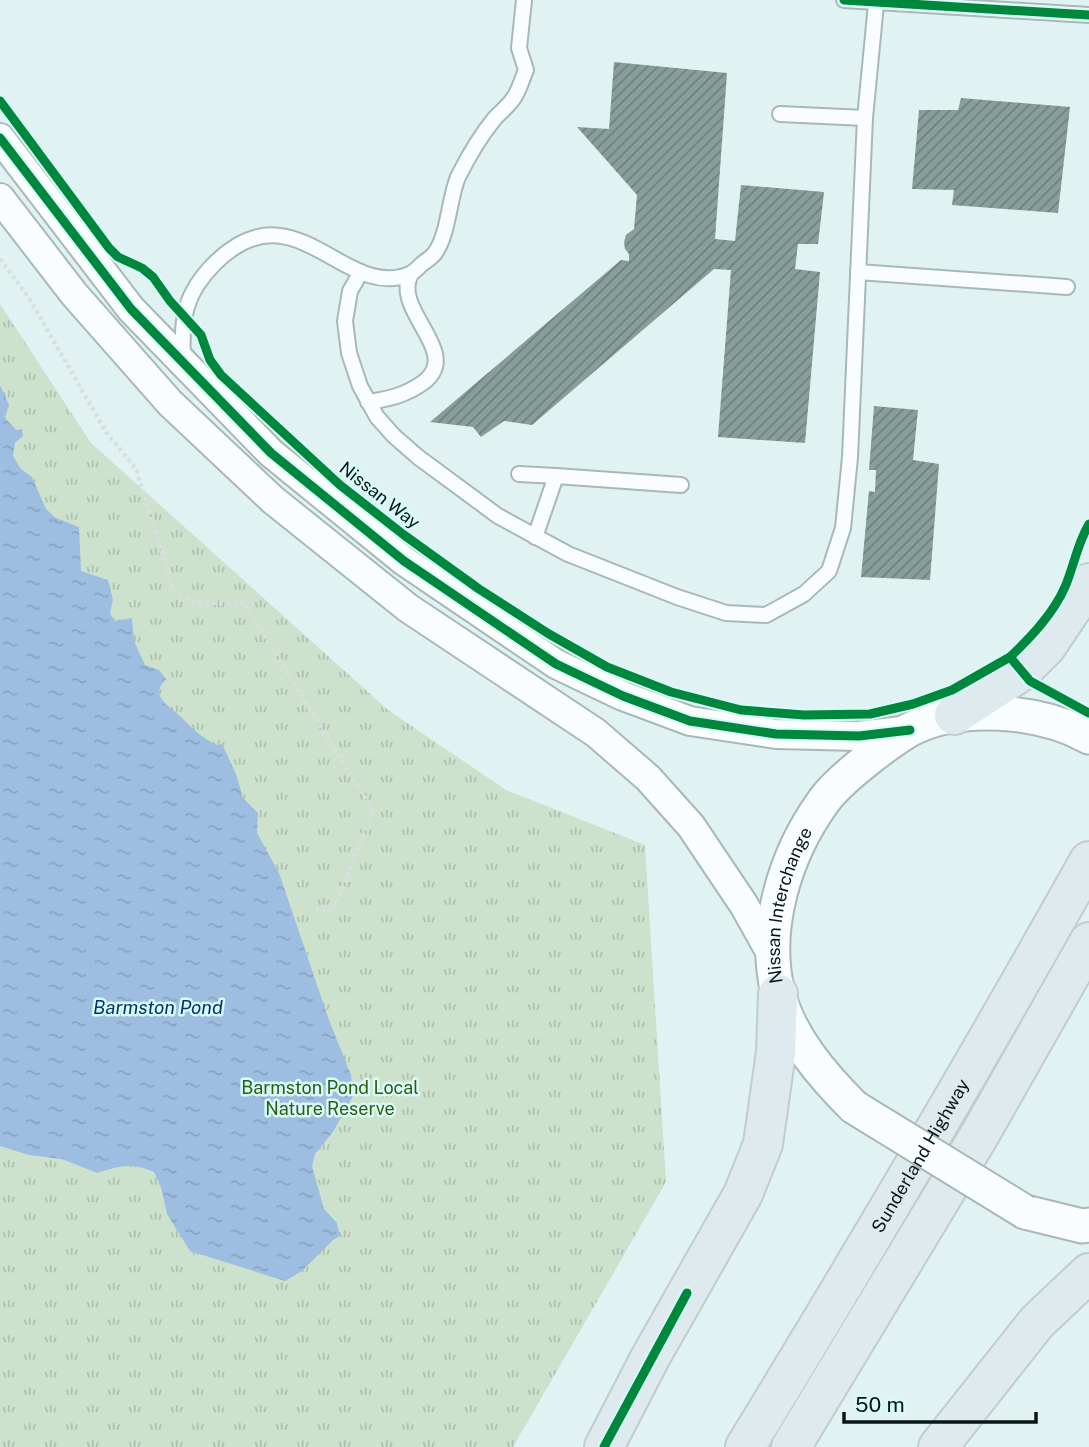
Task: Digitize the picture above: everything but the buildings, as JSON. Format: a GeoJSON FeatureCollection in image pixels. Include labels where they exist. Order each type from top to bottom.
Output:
{"type":"FeatureCollection","features":[{"type":"Feature","properties":{"kind":"highway"},"geometry":{"type":"LineString","coordinates":[[954,715],[1022,671],[1046,647],[1089,583]]}},
{"type":"Feature","properties":{"kind":"highway","name":"Sunderland Highway"},"geometry":{"type":"LineString","coordinates":[[745,1447],[980,1055],[1089,861]]}},
{"type":"Feature","properties":{"kind":"highway"},"geometry":{"type":"LineString","coordinates":[[791,1447],[979,1136],[1089,942]]}},
{"type":"Feature","properties":{"kind":"highway"},"geometry":{"type":"LineString","coordinates":[[604,1447],[650,1358],[743,1195],[763,1144],[776,1052],[778,994]]}},
{"type":"Feature","properties":{"kind":"highway"},"geometry":{"type":"LineString","coordinates":[[938,1447],[1037,1322],[1089,1273]]}},
{"type":"Feature","properties":{"kind":"street","name":"Nissan Way"},"geometry":{"type":"LineString","coordinates":[[0,138],[131,309],[271,453],[404,561],[556,664],[623,696],[690,721],[776,734],[859,736],[910,730]]}},
{"type":"Feature","properties":{"kind":"street"},"geometry":{"type":"LineString","coordinates":[[0,198],[74,294],[170,402],[273,500],[408,608],[596,733],[648,778],[691,826],[744,905],[772,955]]}},
{"type":"Feature","properties":{"kind":"street","name":"Nissan Interchange"},"geometry":{"type":"LineString","coordinates":[[1089,737],[1056,724],[990,711],[954,715],[910,730],[866,761],[824,800],[793,854],[778,898],[772,955],[778,994],[796,1036],[825,1078],[854,1107],[1025,1212],[1082,1226],[1089,1225]]}},
{"type":"Feature","properties":{"kind":"lane"},"geometry":{"type":"LineString","coordinates":[[368,402],[403,395],[429,377],[436,361],[433,345],[408,299],[406,282],[411,274],[435,253],[449,214],[457,179],[494,120],[514,97],[526,70],[519,48],[524,0]]}},
{"type":"Feature","properties":{"kind":"lane"},"geometry":{"type":"LineString","coordinates":[[844,0],[1089,15]]}},
{"type":"Feature","properties":{"kind":"lane"},"geometry":{"type":"LineString","coordinates":[[355,269],[345,321],[349,353],[368,402],[394,436],[418,457],[498,516],[535,537],[611,572],[726,613],[766,615],[804,594],[829,571],[843,528],[850,457],[865,118],[876,4]]}},
{"type":"Feature","properties":{"kind":"lane"},"geometry":{"type":"LineString","coordinates":[[780,114],[865,118]]}},
{"type":"Feature","properties":{"kind":"lane"},"geometry":{"type":"LineString","coordinates":[[183,365],[181,329],[187,304],[202,276],[227,251],[254,237],[288,236],[355,269],[382,278],[411,274]]}},
{"type":"Feature","properties":{"kind":"lane"},"geometry":{"type":"LineString","coordinates":[[858,272],[1067,287]]}},
{"type":"Feature","properties":{"kind":"lane"},"geometry":{"type":"LineString","coordinates":[[519,474],[681,485]]}},
{"type":"Feature","properties":{"kind":"lane"},"geometry":{"type":"LineString","coordinates":[[535,537],[556,476]]}},
{"type":"Feature","properties":{"kind":"path"},"geometry":{"type":"LineString","coordinates":[[0,259],[29,298],[106,432],[136,469],[174,592],[198,603],[244,603],[373,811],[333,911],[311,908]]}},
{"type":"Feature","properties":{"kind":"green space","name":"Barmston Pond Local Nature Reserve"},"geometry":{"type":"Polygon","coordinates":[[[0,304],[91,443],[388,710],[506,790],[645,845],[666,1182],[513,1447],[0,1447],[0,304]]]}},
{"type":"Feature","properties":{"kind":"water","name":"Barmston Pond"},"geometry":{"type":"Polygon","coordinates":[[[0,385],[9,405],[5,418],[16,430],[22,429],[23,436],[15,443],[13,456],[21,469],[32,477],[46,509],[56,518],[79,527],[81,571],[108,580],[113,600],[110,613],[114,621],[132,618],[134,641],[145,665],[159,670],[166,679],[159,691],[160,697],[202,736],[217,745],[222,744],[236,774],[243,798],[258,813],[257,833],[279,873],[329,1020],[351,1075],[353,1096],[333,1132],[315,1154],[312,1166],[324,1209],[337,1223],[340,1236],[302,1271],[285,1281],[190,1251],[167,1214],[161,1187],[154,1172],[125,1166],[97,1173],[62,1159],[29,1155],[0,1146],[0,385]]]}},
{"type":"Feature","properties":{"kind":"cycle path"},"geometry":{"type":"LineString","coordinates":[[844,0],[1089,15]]}},
{"type":"Feature","properties":{"kind":"cycle path"},"geometry":{"type":"LineString","coordinates":[[0,101],[109,248],[118,257],[142,268],[153,277],[170,301],[201,335],[210,360],[221,375],[340,485],[404,535],[479,589],[607,667],[671,692],[741,710],[804,715],[870,714],[913,704],[952,690],[1010,657],[1030,681],[1089,713]]}},
{"type":"Feature","properties":{"kind":"cycle path"},"geometry":{"type":"LineString","coordinates":[[0,138],[131,309],[271,453],[404,561],[556,664],[623,696],[690,721],[776,734],[859,736],[910,730]]}},
{"type":"Feature","properties":{"kind":"cycle path"},"geometry":{"type":"LineString","coordinates":[[1010,657],[1041,625],[1060,597],[1089,524]]}},
{"type":"Feature","properties":{"kind":"cycle path"},"geometry":{"type":"LineString","coordinates":[[604,1447],[687,1293]]}}]}
